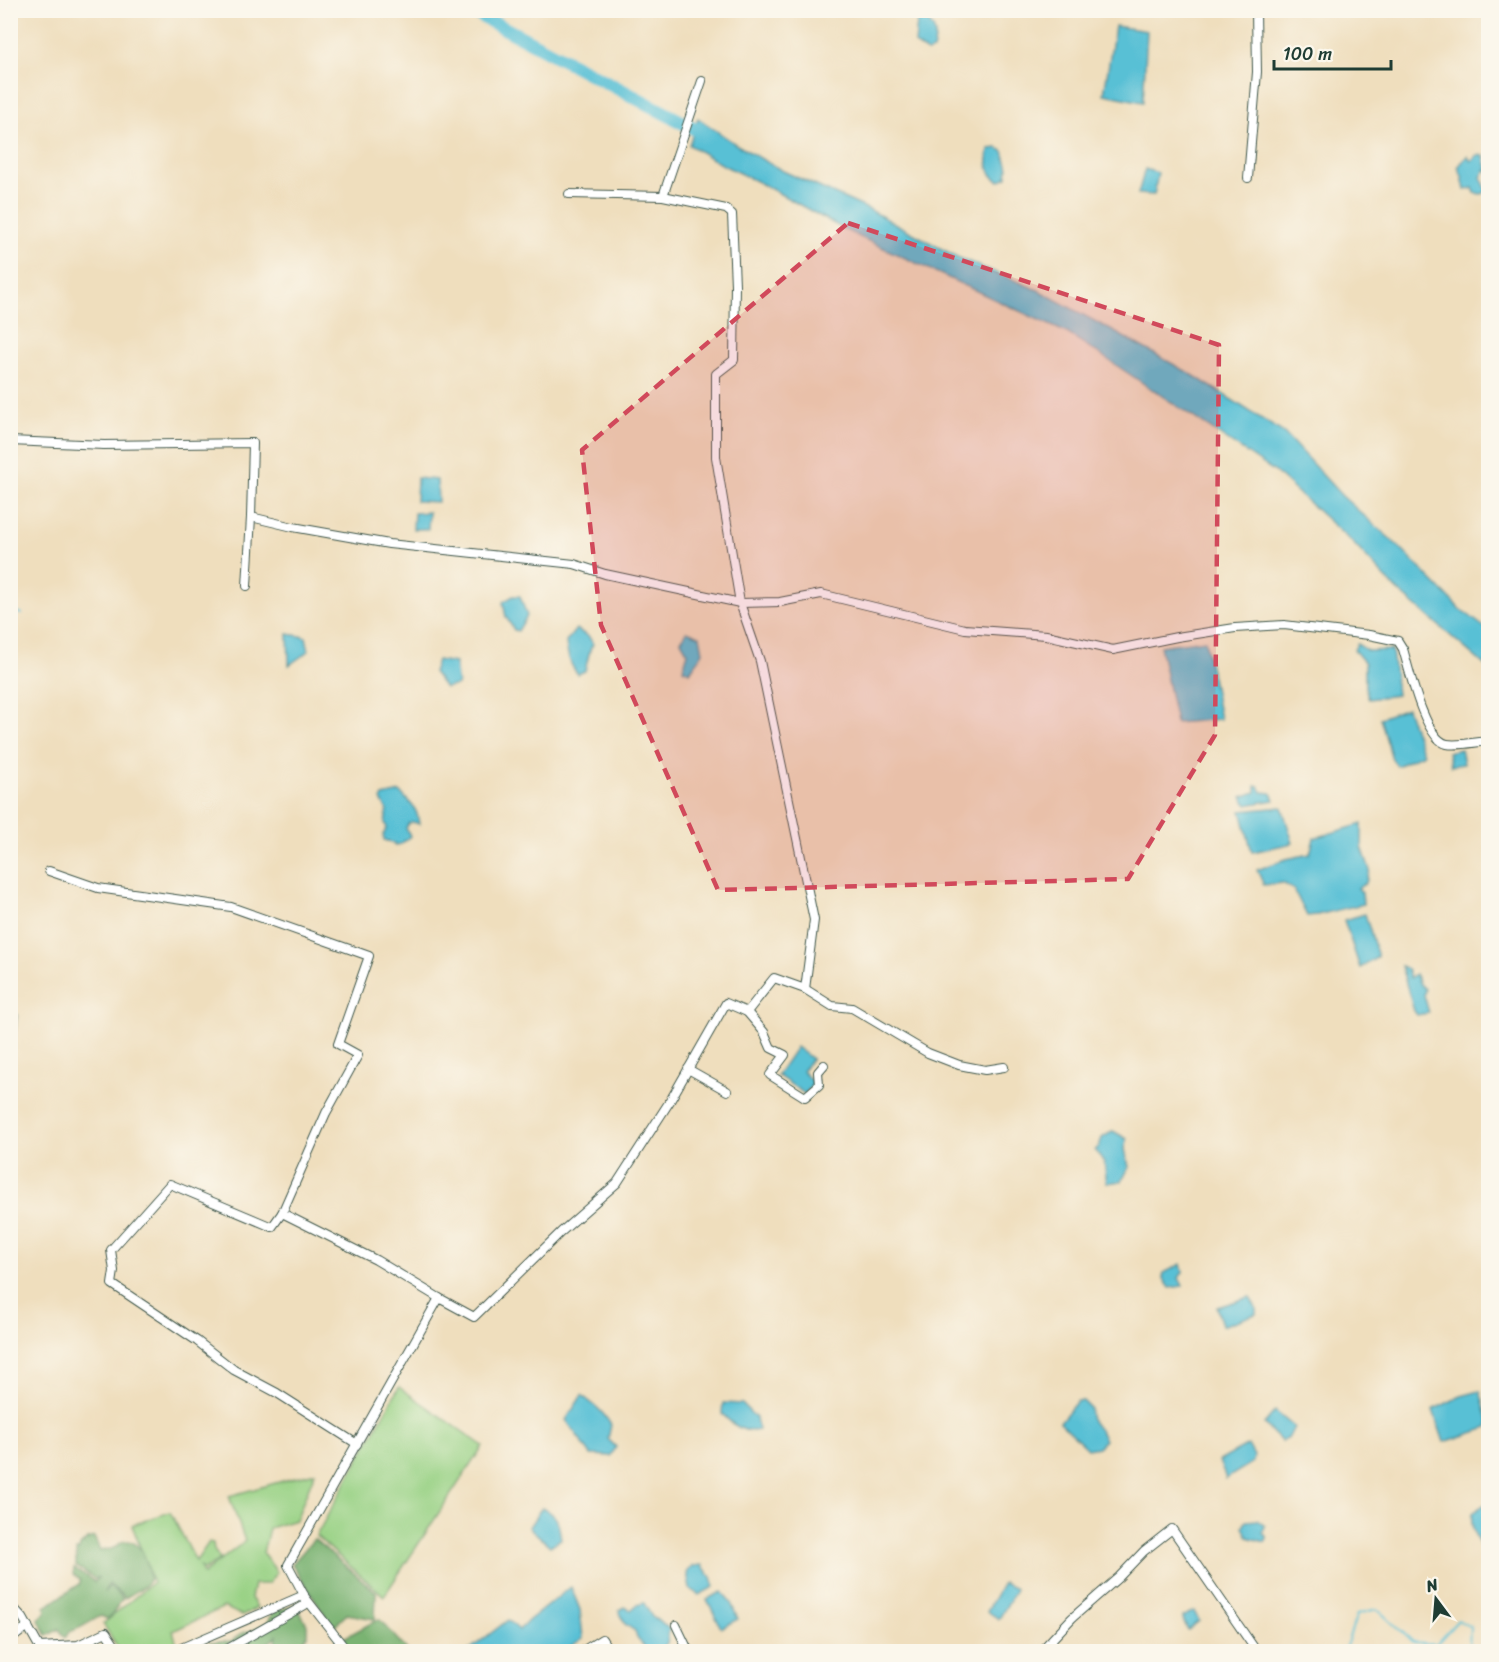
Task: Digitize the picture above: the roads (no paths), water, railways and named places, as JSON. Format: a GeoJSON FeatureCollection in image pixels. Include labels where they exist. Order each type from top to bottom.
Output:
{"type":"FeatureCollection","features":[{"type":"Feature","properties":{"kind":"street"},"geometry":{"type":"LineString","coordinates":[[1248,178],[1257,72],[1256,10]]}},
{"type":"Feature","properties":{"kind":"street"},"geometry":{"type":"LineString","coordinates":[[663,196],[702,81]]}},
{"type":"Feature","properties":{"kind":"street"},"geometry":{"type":"LineString","coordinates":[[569,194],[663,196],[726,208],[732,214],[734,224],[734,360],[716,374],[716,457],[740,603],[760,661],[814,920],[805,989]]}},
{"type":"Feature","properties":{"kind":"street"},"geometry":{"type":"LineString","coordinates":[[10,441],[104,445],[253,443],[247,586]]}},
{"type":"Feature","properties":{"kind":"street"},"geometry":{"type":"LineString","coordinates":[[251,517],[389,544],[574,564],[605,574],[740,603],[780,602],[821,594],[965,629],[1046,634],[1113,650],[1224,630],[1284,625],[1369,635],[1398,642],[1403,649],[1424,715],[1437,740],[1447,744],[1488,741]]}},
{"type":"Feature","properties":{"kind":"street"},"geometry":{"type":"LineString","coordinates":[[49,871],[98,888],[231,907],[369,956],[338,1044],[358,1055],[326,1113],[282,1213],[272,1227],[170,1184],[111,1250],[114,1271],[112,1284],[197,1341],[234,1370],[277,1393],[357,1444]]}},
{"type":"Feature","properties":{"kind":"street"},"geometry":{"type":"LineString","coordinates":[[747,1012],[774,978],[805,989],[832,1006],[852,1008],[928,1053],[959,1065],[986,1070],[1004,1067]]}},
{"type":"Feature","properties":{"kind":"street"},"geometry":{"type":"LineString","coordinates":[[282,1213],[376,1260],[474,1317],[561,1232],[617,1183],[670,1101],[726,1003],[747,1012],[764,1032],[771,1048],[785,1055],[770,1075],[805,1097],[819,1084],[818,1072],[824,1065]]}},
{"type":"Feature","properties":{"kind":"street"},"geometry":{"type":"LineString","coordinates":[[688,1069],[727,1091]]}},
{"type":"Feature","properties":{"kind":"street"},"geometry":{"type":"LineString","coordinates":[[348,1652],[303,1595],[288,1565],[439,1298]]}},
{"type":"Feature","properties":{"kind":"street"},"geometry":{"type":"LineString","coordinates":[[1040,1652],[1072,1618],[1119,1577],[1144,1551],[1172,1529],[1257,1652]]}},
{"type":"Feature","properties":{"kind":"street"},"geometry":{"type":"LineString","coordinates":[[172,1652],[303,1595]]}},
{"type":"Feature","properties":{"kind":"street"},"geometry":{"type":"LineString","coordinates":[[222,1652],[304,1605],[303,1595]]}},
{"type":"Feature","properties":{"kind":"street"},"geometry":{"type":"LineString","coordinates":[[10,1604],[28,1626],[40,1649],[78,1645],[106,1632],[119,1652]]}},
{"type":"Feature","properties":{"kind":"street"},"geometry":{"type":"LineString","coordinates":[[676,1625],[689,1652]]}},
{"type":"Feature","properties":{"kind":"street"},"geometry":{"type":"LineString","coordinates":[[10,1640],[28,1626]]}},
{"type":"Feature","properties":{"kind":"street"},"geometry":{"type":"LineString","coordinates":[[581,1652],[602,1639],[610,1652]]}},
{"type":"Feature","properties":{"kind":"water"},"geometry":{"type":"Polygon","coordinates":[[[926,20],[932,26],[935,37],[933,50],[927,52],[915,44],[917,21],[926,20]]]}},
{"type":"Feature","properties":{"kind":"water"},"geometry":{"type":"Polygon","coordinates":[[[1115,26],[1147,31],[1143,102],[1104,94],[1115,26]]]}},
{"type":"Feature","properties":{"kind":"water"},"geometry":{"type":"Polygon","coordinates":[[[698,118],[737,145],[783,171],[870,210],[957,257],[1038,290],[1191,374],[1284,433],[1342,496],[1397,545],[1458,607],[1488,630],[1488,668],[1393,586],[1353,543],[1275,472],[1067,333],[847,231],[689,145],[698,118]]]}},
{"type":"Feature","properties":{"kind":"water"},"geometry":{"type":"Polygon","coordinates":[[[998,148],[1003,151],[1008,168],[1007,177],[999,181],[992,175],[988,163],[989,149],[998,148]]]}},
{"type":"Feature","properties":{"kind":"water"},"geometry":{"type":"Polygon","coordinates":[[[1477,155],[1484,156],[1488,172],[1485,170],[1481,177],[1487,191],[1482,194],[1475,193],[1473,188],[1465,190],[1458,167],[1467,156],[1471,161],[1477,155]]]}},
{"type":"Feature","properties":{"kind":"water"},"geometry":{"type":"Polygon","coordinates":[[[1145,169],[1158,173],[1154,195],[1138,194],[1145,169]]]}},
{"type":"Feature","properties":{"kind":"water"},"geometry":{"type":"Polygon","coordinates":[[[417,478],[437,480],[438,502],[416,501],[417,478]]]}},
{"type":"Feature","properties":{"kind":"water"},"geometry":{"type":"Polygon","coordinates":[[[429,512],[428,529],[413,529],[414,513],[429,512]]]}},
{"type":"Feature","properties":{"kind":"water"},"geometry":{"type":"Polygon","coordinates":[[[513,596],[520,596],[527,616],[518,631],[514,630],[506,617],[503,602],[513,596]]]}},
{"type":"Feature","properties":{"kind":"water"},"geometry":{"type":"Polygon","coordinates":[[[576,629],[589,637],[593,644],[585,671],[578,674],[569,659],[566,642],[576,629]]]}},
{"type":"Feature","properties":{"kind":"water"},"geometry":{"type":"Polygon","coordinates":[[[687,631],[700,636],[703,652],[690,672],[683,669],[688,653],[681,641],[687,631]]]}},
{"type":"Feature","properties":{"kind":"water"},"geometry":{"type":"Polygon","coordinates":[[[288,634],[306,637],[309,651],[289,665],[288,634]]]}},
{"type":"Feature","properties":{"kind":"water"},"geometry":{"type":"Polygon","coordinates":[[[1205,640],[1220,719],[1176,723],[1160,646],[1205,640]]]}},
{"type":"Feature","properties":{"kind":"water"},"geometry":{"type":"Polygon","coordinates":[[[1357,644],[1368,651],[1392,650],[1397,695],[1369,699],[1365,687],[1365,663],[1354,650],[1357,644]]]}},
{"type":"Feature","properties":{"kind":"water"},"geometry":{"type":"Polygon","coordinates":[[[437,660],[455,663],[458,685],[445,688],[433,672],[437,660]]]}},
{"type":"Feature","properties":{"kind":"water"},"geometry":{"type":"Polygon","coordinates":[[[1407,708],[1423,754],[1397,766],[1392,759],[1380,718],[1407,708]]]}},
{"type":"Feature","properties":{"kind":"water"},"geometry":{"type":"Polygon","coordinates":[[[1461,749],[1464,764],[1451,766],[1448,752],[1461,749]]]}},
{"type":"Feature","properties":{"kind":"water"},"geometry":{"type":"Polygon","coordinates":[[[1256,786],[1259,786],[1262,792],[1271,793],[1274,800],[1247,805],[1242,797],[1256,792],[1256,786]]]}},
{"type":"Feature","properties":{"kind":"water"},"geometry":{"type":"Polygon","coordinates":[[[400,792],[415,809],[419,824],[409,823],[406,828],[410,836],[401,844],[396,845],[384,840],[387,810],[381,800],[383,796],[400,792]]]}},
{"type":"Feature","properties":{"kind":"water"},"geometry":{"type":"Polygon","coordinates":[[[1282,807],[1293,843],[1252,852],[1241,811],[1282,807]]]}},
{"type":"Feature","properties":{"kind":"water"},"geometry":{"type":"Polygon","coordinates":[[[1362,824],[1362,847],[1370,870],[1366,883],[1358,888],[1362,893],[1363,904],[1307,916],[1294,890],[1283,883],[1264,885],[1257,870],[1286,859],[1310,854],[1314,838],[1362,824]]]}},
{"type":"Feature","properties":{"kind":"water"},"geometry":{"type":"Polygon","coordinates":[[[1365,914],[1378,957],[1360,968],[1344,920],[1365,914]]]}},
{"type":"Feature","properties":{"kind":"water"},"geometry":{"type":"Polygon","coordinates":[[[1401,966],[1407,969],[1410,978],[1415,974],[1425,989],[1424,995],[1429,1013],[1417,1015],[1414,1011],[1401,966]]]}},
{"type":"Feature","properties":{"kind":"water"},"geometry":{"type":"Polygon","coordinates":[[[11,1009],[17,1015],[11,1054],[11,1009]]]}},
{"type":"Feature","properties":{"kind":"water"},"geometry":{"type":"Polygon","coordinates":[[[796,1047],[812,1059],[802,1071],[814,1083],[805,1094],[777,1075],[796,1047]]]}},
{"type":"Feature","properties":{"kind":"water"},"geometry":{"type":"Polygon","coordinates":[[[1113,1131],[1127,1139],[1125,1149],[1129,1167],[1122,1181],[1107,1183],[1104,1162],[1095,1150],[1099,1147],[1102,1138],[1113,1131]]]}},
{"type":"Feature","properties":{"kind":"water"},"geometry":{"type":"Polygon","coordinates":[[[1181,1264],[1183,1272],[1179,1278],[1183,1286],[1170,1288],[1163,1278],[1164,1273],[1181,1264]]]}},
{"type":"Feature","properties":{"kind":"water"},"geometry":{"type":"Polygon","coordinates":[[[1250,1297],[1256,1308],[1256,1314],[1222,1326],[1217,1307],[1250,1297]]]}},
{"type":"Feature","properties":{"kind":"water"},"geometry":{"type":"Polygon","coordinates":[[[1480,1391],[1488,1428],[1444,1442],[1433,1410],[1461,1396],[1480,1391]]]}},
{"type":"Feature","properties":{"kind":"water"},"geometry":{"type":"Polygon","coordinates":[[[582,1395],[601,1411],[611,1425],[608,1439],[616,1447],[611,1456],[591,1455],[566,1420],[582,1395]]]}},
{"type":"Feature","properties":{"kind":"water"},"geometry":{"type":"Polygon","coordinates":[[[1077,1401],[1083,1401],[1090,1408],[1090,1417],[1105,1440],[1098,1447],[1088,1449],[1060,1422],[1077,1401]]]}},
{"type":"Feature","properties":{"kind":"water"},"geometry":{"type":"Polygon","coordinates":[[[723,1403],[742,1404],[756,1418],[758,1430],[743,1429],[733,1424],[722,1413],[723,1403]]]}},
{"type":"Feature","properties":{"kind":"water"},"geometry":{"type":"Polygon","coordinates":[[[1275,1411],[1294,1427],[1289,1437],[1281,1441],[1264,1424],[1275,1411]]]}},
{"type":"Feature","properties":{"kind":"water"},"geometry":{"type":"Polygon","coordinates":[[[1248,1445],[1254,1456],[1253,1462],[1226,1479],[1219,1461],[1248,1445]]]}},
{"type":"Feature","properties":{"kind":"water"},"geometry":{"type":"Polygon","coordinates":[[[1487,1503],[1488,1554],[1486,1554],[1475,1535],[1472,1513],[1487,1503]]]}},
{"type":"Feature","properties":{"kind":"water"},"geometry":{"type":"Polygon","coordinates":[[[542,1507],[555,1517],[559,1528],[561,1539],[550,1546],[529,1527],[542,1507]]]}},
{"type":"Feature","properties":{"kind":"water"},"geometry":{"type":"Polygon","coordinates":[[[1257,1520],[1265,1526],[1263,1532],[1267,1538],[1265,1542],[1248,1537],[1243,1527],[1246,1521],[1257,1520]]]}},
{"type":"Feature","properties":{"kind":"water"},"geometry":{"type":"Polygon","coordinates":[[[702,1565],[711,1577],[714,1587],[699,1595],[690,1589],[687,1572],[693,1566],[702,1565]]]}},
{"type":"Feature","properties":{"kind":"water"},"geometry":{"type":"Polygon","coordinates":[[[1003,1583],[1016,1589],[999,1619],[987,1611],[1003,1583]]]}},
{"type":"Feature","properties":{"kind":"water"},"geometry":{"type":"Polygon","coordinates":[[[571,1587],[580,1610],[583,1638],[564,1651],[468,1651],[508,1620],[519,1630],[571,1587]]]}},
{"type":"Feature","properties":{"kind":"water"},"geometry":{"type":"Polygon","coordinates":[[[722,1592],[730,1601],[738,1619],[721,1628],[707,1599],[722,1592]]]}},
{"type":"Feature","properties":{"kind":"water"},"geometry":{"type":"Polygon","coordinates":[[[644,1603],[652,1617],[669,1629],[667,1643],[660,1651],[647,1651],[635,1631],[625,1624],[619,1610],[624,1607],[631,1610],[644,1603]]]}},
{"type":"Feature","properties":{"kind":"water"},"geometry":{"type":"Polygon","coordinates":[[[1194,1611],[1199,1621],[1188,1630],[1182,1617],[1194,1611]]]}},
{"type":"Feature","properties":{"kind":"waterway"},"geometry":{"type":"LineString","coordinates":[[470,10],[710,137]]}},
{"type":"Feature","properties":{"kind":"waterway"},"geometry":{"type":"LineString","coordinates":[[10,610],[22,614]]}},
{"type":"Feature","properties":{"kind":"waterway"},"geometry":{"type":"LineString","coordinates":[[1344,1652],[1357,1614],[1377,1609],[1413,1642],[1436,1644],[1458,1620],[1470,1627],[1469,1652]]}}]}
